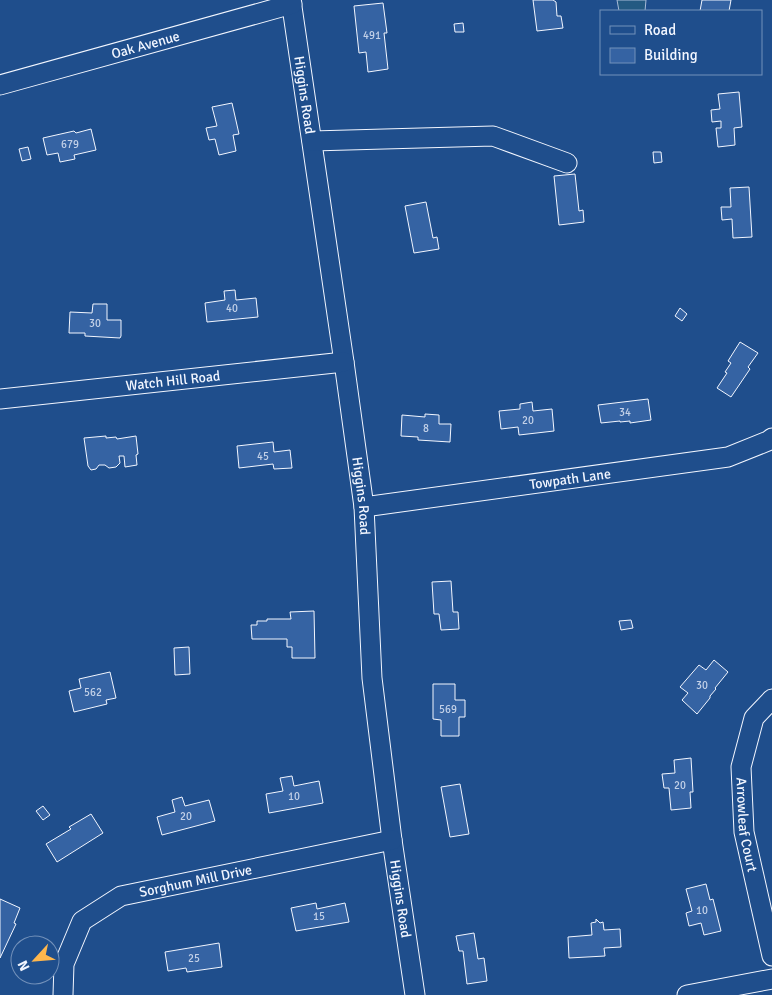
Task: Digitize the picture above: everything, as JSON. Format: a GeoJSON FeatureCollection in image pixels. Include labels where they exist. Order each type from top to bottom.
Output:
{"type":"FeatureCollection","features":[{"type":"Feature","properties":{"kind":"street","name":"Oak Avenue"},"geometry":{"type":"LineString","coordinates":[[0,85],[291,2]]}},
{"type":"Feature","properties":{"kind":"street","name":"Higgins Road"},"geometry":{"type":"LineString","coordinates":[[291,2],[364,507],[372,678],[392,840],[415,995]]}},
{"type":"Feature","properties":{"kind":"street"},"geometry":{"type":"LineString","coordinates":[[312,141],[493,136],[566,163]]}},
{"type":"Feature","properties":{"kind":"street","name":"Watch Hill Road"},"geometry":{"type":"LineString","coordinates":[[0,399],[344,362]]}},
{"type":"Feature","properties":{"kind":"street","name":"Towpath Lane"},"geometry":{"type":"LineString","coordinates":[[364,507],[728,457],[772,438]]}},
{"type":"Feature","properties":{"kind":"street","name":"Arrowleaf Court"},"geometry":{"type":"LineString","coordinates":[[772,699],[754,718],[742,767],[744,832],[772,956]]}},
{"type":"Feature","properties":{"kind":"street","name":"Sorghum Mill Drive"},"geometry":{"type":"LineString","coordinates":[[63,995],[64,964],[82,921],[121,896],[392,840]]}},
{"type":"Feature","properties":{"kind":"street"},"geometry":{"type":"LineString","coordinates":[[687,995],[772,979]]}},
{"type":"Feature","properties":{"kind":"shaded area"},"geometry":{"type":"Polygon","coordinates":[[[617,0],[646,0],[645,10],[619,10],[617,0]]]}},
{"type":"Feature","properties":{"kind":"building"},"geometry":{"type":"Polygon","coordinates":[[[533,0],[553,0],[556,2],[557,16],[561,16],[563,28],[537,31],[533,0]]]}},
{"type":"Feature","properties":{"kind":"building"},"geometry":{"type":"Polygon","coordinates":[[[702,0],[731,0],[729,10],[700,10],[702,0]]]}},
{"type":"Feature","properties":{"kind":"building"},"geometry":{"type":"Polygon","coordinates":[[[383,3],[387,33],[384,33],[388,69],[368,72],[366,52],[359,53],[354,6],[383,3]]]}},
{"type":"Feature","properties":{"kind":"building"},"geometry":{"type":"Polygon","coordinates":[[[463,23],[464,32],[455,32],[454,24],[463,23]]]}},
{"type":"Feature","properties":{"kind":"building"},"geometry":{"type":"Polygon","coordinates":[[[739,92],[742,127],[734,128],[735,145],[718,147],[716,128],[721,128],[721,121],[712,122],[711,110],[720,109],[718,94],[739,92]]]}},
{"type":"Feature","properties":{"kind":"building"},"geometry":{"type":"Polygon","coordinates":[[[232,103],[239,134],[233,135],[236,151],[219,155],[215,139],[209,140],[206,128],[217,126],[212,107],[232,103]]]}},
{"type":"Feature","properties":{"kind":"building"},"geometry":{"type":"Polygon","coordinates":[[[91,129],[96,150],[74,155],[75,159],[60,162],[58,153],[47,155],[43,138],[91,129]]]}},
{"type":"Feature","properties":{"kind":"building"},"geometry":{"type":"Polygon","coordinates":[[[28,147],[31,159],[22,161],[19,149],[28,147]]]}},
{"type":"Feature","properties":{"kind":"building"},"geometry":{"type":"Polygon","coordinates":[[[653,152],[661,152],[662,162],[654,163],[653,152]]]}},
{"type":"Feature","properties":{"kind":"building"},"geometry":{"type":"Polygon","coordinates":[[[575,174],[579,211],[583,210],[584,222],[559,225],[554,176],[575,174]]]}},
{"type":"Feature","properties":{"kind":"building"},"geometry":{"type":"Polygon","coordinates":[[[749,187],[752,237],[733,238],[732,219],[722,220],[721,207],[731,207],[730,188],[749,187]]]}},
{"type":"Feature","properties":{"kind":"building"},"geometry":{"type":"Polygon","coordinates":[[[426,202],[433,238],[437,237],[439,249],[414,253],[405,206],[426,202]]]}},
{"type":"Feature","properties":{"kind":"building"},"geometry":{"type":"Polygon","coordinates":[[[235,290],[236,300],[256,298],[258,317],[207,322],[205,303],[225,300],[224,291],[235,290]]]}},
{"type":"Feature","properties":{"kind":"building"},"geometry":{"type":"Polygon","coordinates":[[[93,304],[107,304],[107,320],[121,320],[120,338],[85,336],[85,333],[69,333],[70,312],[92,313],[93,304]]]}},
{"type":"Feature","properties":{"kind":"building"},"geometry":{"type":"Polygon","coordinates":[[[680,308],[687,314],[682,321],[675,316],[680,308]]]}},
{"type":"Feature","properties":{"kind":"building"},"geometry":{"type":"Polygon","coordinates":[[[740,342],[758,353],[748,367],[750,369],[731,397],[717,388],[727,373],[725,372],[731,363],[728,361],[740,342]]]}},
{"type":"Feature","properties":{"kind":"building"},"geometry":{"type":"Polygon","coordinates":[[[648,399],[651,420],[630,423],[630,421],[620,421],[601,423],[598,405],[648,399]]]}},
{"type":"Feature","properties":{"kind":"building"},"geometry":{"type":"Polygon","coordinates":[[[532,402],[533,411],[552,409],[554,431],[519,435],[518,427],[501,429],[499,411],[520,409],[520,404],[532,402]]]}},
{"type":"Feature","properties":{"kind":"building"},"geometry":{"type":"Polygon","coordinates":[[[425,414],[439,415],[439,424],[451,424],[450,442],[418,440],[418,437],[401,436],[402,415],[425,417],[425,414]]]}},
{"type":"Feature","properties":{"kind":"building"},"geometry":{"type":"Polygon","coordinates":[[[106,436],[106,438],[116,437],[117,439],[136,436],[137,465],[125,467],[124,456],[119,456],[120,463],[116,467],[109,468],[105,465],[99,465],[96,469],[91,470],[88,466],[84,438],[106,436]]]}},
{"type":"Feature","properties":{"kind":"building"},"geometry":{"type":"Polygon","coordinates":[[[273,442],[274,452],[290,450],[292,468],[274,469],[273,464],[239,468],[237,446],[273,442]]]}},
{"type":"Feature","properties":{"kind":"building"},"geometry":{"type":"Polygon","coordinates":[[[451,581],[453,612],[458,612],[459,629],[441,630],[439,614],[434,614],[432,582],[451,581]]]}},
{"type":"Feature","properties":{"kind":"building"},"geometry":{"type":"Polygon","coordinates":[[[314,611],[315,658],[292,658],[292,647],[287,647],[287,639],[252,639],[251,625],[257,625],[257,621],[291,619],[290,612],[314,611]]]}},
{"type":"Feature","properties":{"kind":"building"},"geometry":{"type":"Polygon","coordinates":[[[631,620],[633,628],[621,630],[619,621],[631,620]]]}},
{"type":"Feature","properties":{"kind":"building"},"geometry":{"type":"Polygon","coordinates":[[[189,647],[190,674],[175,675],[174,648],[189,647]]]}},
{"type":"Feature","properties":{"kind":"building"},"geometry":{"type":"Polygon","coordinates":[[[714,660],[728,672],[697,714],[682,700],[688,693],[680,687],[699,665],[706,670],[714,660]]]}},
{"type":"Feature","properties":{"kind":"building"},"geometry":{"type":"Polygon","coordinates":[[[110,672],[116,698],[106,700],[107,704],[74,712],[69,691],[81,688],[79,679],[110,672]]]}},
{"type":"Feature","properties":{"kind":"building"},"geometry":{"type":"Polygon","coordinates":[[[433,684],[455,684],[455,700],[465,700],[465,717],[459,717],[459,736],[441,736],[441,720],[433,719],[433,684]]]}},
{"type":"Feature","properties":{"kind":"building"},"geometry":{"type":"Polygon","coordinates":[[[691,758],[693,792],[690,792],[691,808],[671,810],[669,788],[664,788],[662,774],[675,773],[674,760],[691,758]]]}},
{"type":"Feature","properties":{"kind":"building"},"geometry":{"type":"Polygon","coordinates":[[[292,776],[294,786],[319,781],[323,803],[269,813],[266,794],[283,791],[280,778],[292,776]]]}},
{"type":"Feature","properties":{"kind":"building"},"geometry":{"type":"Polygon","coordinates":[[[460,784],[469,834],[450,837],[441,787],[460,784]]]}},
{"type":"Feature","properties":{"kind":"building"},"geometry":{"type":"Polygon","coordinates":[[[182,797],[185,806],[209,800],[215,821],[162,835],[157,817],[175,812],[172,800],[182,797]]]}},
{"type":"Feature","properties":{"kind":"building"},"geometry":{"type":"Polygon","coordinates":[[[43,806],[50,815],[43,820],[36,811],[43,806]]]}},
{"type":"Feature","properties":{"kind":"building"},"geometry":{"type":"Polygon","coordinates":[[[91,814],[103,833],[57,862],[46,844],[91,814]]]}},
{"type":"Feature","properties":{"kind":"building"},"geometry":{"type":"Polygon","coordinates":[[[706,884],[710,900],[713,899],[721,931],[704,935],[701,923],[689,926],[686,913],[692,911],[686,889],[706,884]]]}},
{"type":"Feature","properties":{"kind":"building"},"geometry":{"type":"Polygon","coordinates":[[[0,899],[20,908],[14,923],[16,924],[0,958],[0,899]]]}},
{"type":"Feature","properties":{"kind":"building"},"geometry":{"type":"Polygon","coordinates":[[[316,903],[317,909],[345,903],[349,922],[296,931],[291,908],[316,903]]]}},
{"type":"Feature","properties":{"kind":"building"},"geometry":{"type":"Polygon","coordinates":[[[596,919],[600,923],[603,922],[604,930],[620,929],[621,947],[604,948],[605,956],[569,958],[568,937],[592,935],[591,923],[596,922],[596,919]]]}},
{"type":"Feature","properties":{"kind":"building"},"geometry":{"type":"Polygon","coordinates":[[[474,933],[478,959],[484,958],[487,981],[467,984],[463,951],[459,951],[456,936],[474,933]]]}},
{"type":"Feature","properties":{"kind":"building"},"geometry":{"type":"Polygon","coordinates":[[[219,943],[222,967],[187,972],[186,968],[168,971],[165,952],[219,943]]]}}]}
